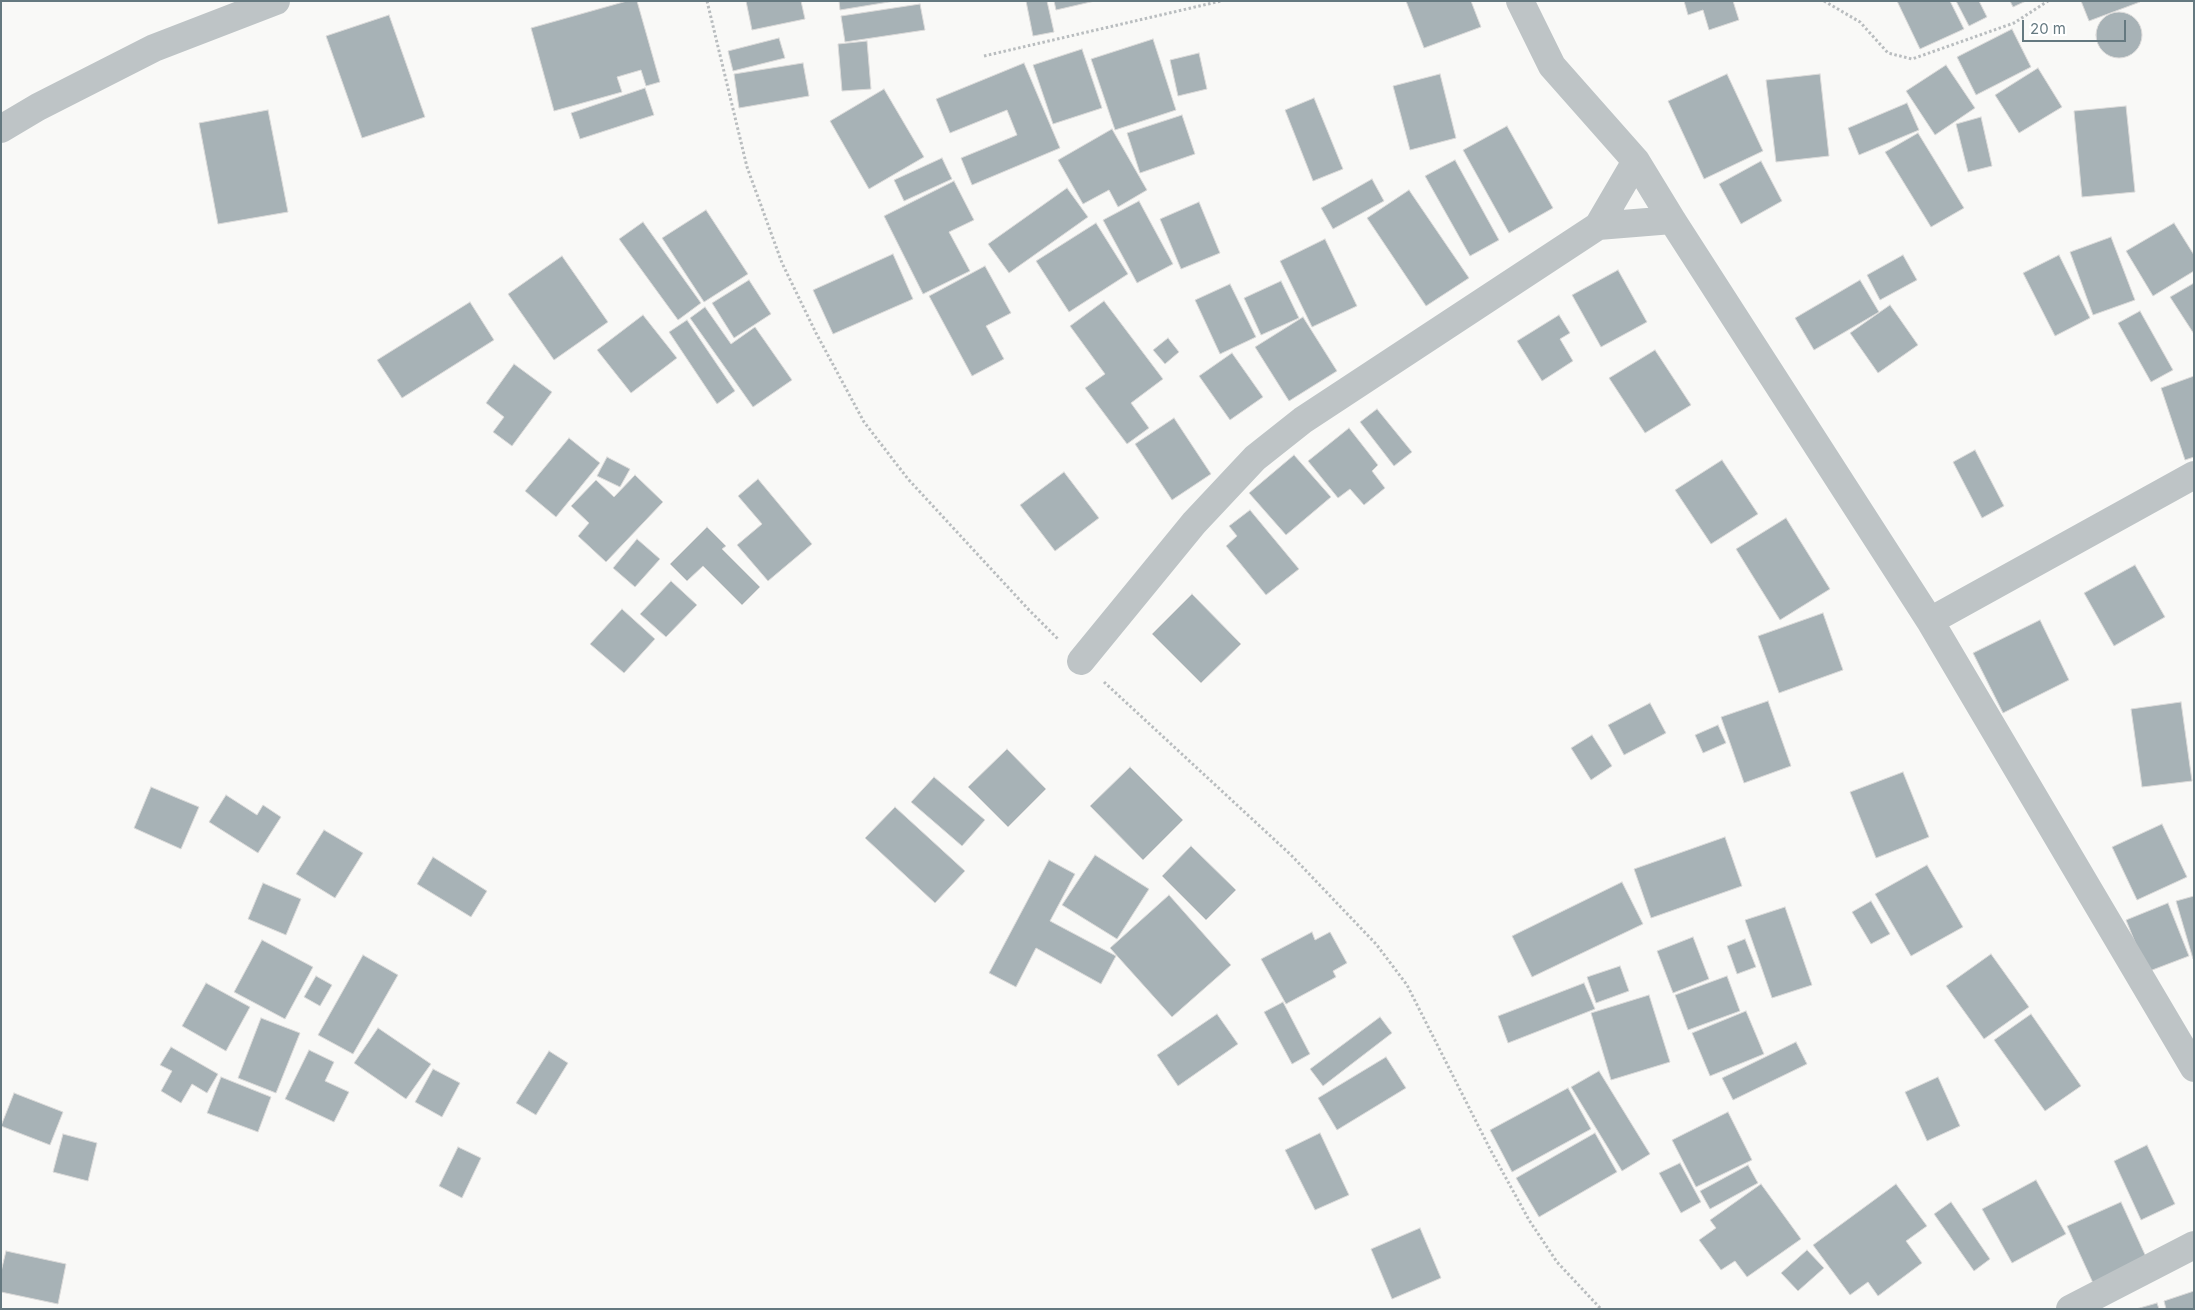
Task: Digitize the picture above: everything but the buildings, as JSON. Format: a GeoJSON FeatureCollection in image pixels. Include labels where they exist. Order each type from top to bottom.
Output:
{"type":"FeatureCollection","features":[{"type":"Feature","properties":{"kind":"street"},"geometry":{"type":"LineString","coordinates":[[1,129],[38,107],[154,48],[276,1]]}},
{"type":"Feature","properties":{"kind":"street"},"geometry":{"type":"LineString","coordinates":[[1520,1],[1552,66],[1636,161],[1930,621],[2194,1068]]}},
{"type":"Feature","properties":{"kind":"street"},"geometry":{"type":"LineString","coordinates":[[1081,661],[1194,523],[1255,458],[1303,420],[1598,226],[1636,161]]}},
{"type":"Feature","properties":{"kind":"street"},"geometry":{"type":"LineString","coordinates":[[1598,226],[1672,220]]}},
{"type":"Feature","properties":{"kind":"street"},"geometry":{"type":"LineString","coordinates":[[1930,621],[2194,475]]}},
{"type":"Feature","properties":{"kind":"street"},"geometry":{"type":"LineString","coordinates":[[2070,1309],[2194,1245]]}},
{"type":"Feature","properties":{"kind":"path"},"geometry":{"type":"LineString","coordinates":[[707,1],[747,168],[782,263],[816,333],[864,422],[914,486],[1029,610],[1081,661],[1291,855],[1376,944],[1407,985],[1529,1220],[1557,1262],[1601,1309]]}},
{"type":"Feature","properties":{"kind":"path"},"geometry":{"type":"LineString","coordinates":[[984,56],[1221,1]]}},
{"type":"Feature","properties":{"kind":"path"},"geometry":{"type":"LineString","coordinates":[[1824,1],[1860,22],[1888,53],[1912,58],[2014,23],[2048,1]]}}]}
